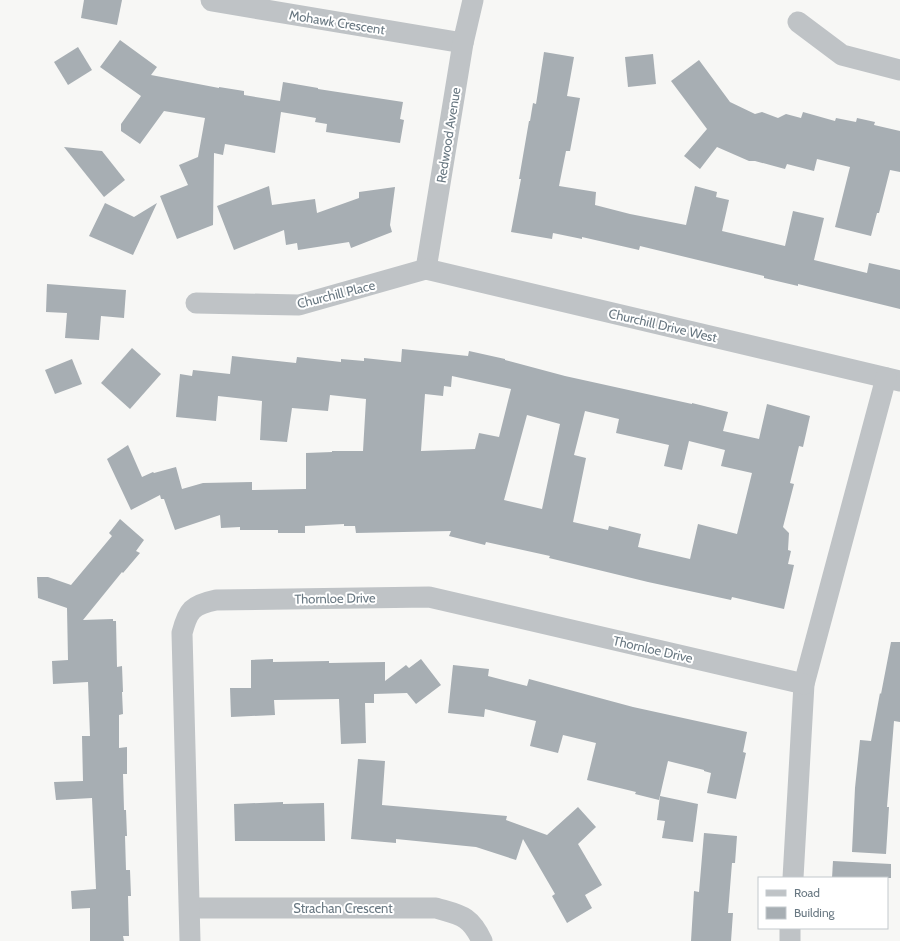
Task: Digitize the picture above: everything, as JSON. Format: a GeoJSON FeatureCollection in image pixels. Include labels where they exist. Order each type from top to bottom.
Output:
{"type":"FeatureCollection","features":[{"type":"Feature","properties":{"kind":"street","name":"Mohawk Crescent"},"geometry":{"type":"LineString","coordinates":[[211,0],[212,2],[463,43]]}},
{"type":"Feature","properties":{"kind":"street","name":"Redwood Avenue"},"geometry":{"type":"LineString","coordinates":[[426,269],[463,43],[472,0]]}},
{"type":"Feature","properties":{"kind":"street"},"geometry":{"type":"LineString","coordinates":[[798,22],[842,55],[900,70]]}},
{"type":"Feature","properties":{"kind":"street","name":"Churchill Place"},"geometry":{"type":"LineString","coordinates":[[196,303],[300,305],[426,269]]}},
{"type":"Feature","properties":{"kind":"street","name":"Churchill Drive West"},"geometry":{"type":"LineString","coordinates":[[426,269],[893,380]]}},
{"type":"Feature","properties":{"kind":"street"},"geometry":{"type":"LineString","coordinates":[[793,877],[804,684],[893,380]]}},
{"type":"Feature","properties":{"kind":"street","name":"Thornloe Drive"},"geometry":{"type":"LineString","coordinates":[[190,941],[182,633],[185,621],[192,609],[202,603],[216,600],[428,597],[804,684]]}},
{"type":"Feature","properties":{"kind":"street","name":"Strachan Crescent"},"geometry":{"type":"LineString","coordinates":[[190,908],[436,908],[463,916],[476,929],[482,941]]}},
{"type":"Feature","properties":{"kind":"street"},"geometry":{"type":"LineString","coordinates":[[790,929],[790,941]]}},
{"type":"Feature","properties":{"kind":"building"},"geometry":{"type":"Polygon","coordinates":[[[84,0],[122,0],[117,25],[81,18],[84,0]]]}},
{"type":"Feature","properties":{"kind":"building"},"geometry":{"type":"Polygon","coordinates":[[[120,40],[157,67],[151,75],[219,88],[244,91],[244,95],[280,101],[283,82],[403,102],[400,119],[404,120],[400,143],[326,132],[327,124],[315,122],[316,118],[281,112],[275,153],[225,144],[223,155],[214,153],[213,225],[177,239],[160,196],[188,185],[179,165],[198,157],[205,118],[164,111],[140,144],[121,131],[121,124],[141,96],[100,67],[120,40]]]}},
{"type":"Feature","properties":{"kind":"building"},"geometry":{"type":"Polygon","coordinates":[[[78,47],[92,70],[68,85],[54,62],[78,47]]]}},
{"type":"Feature","properties":{"kind":"building"},"geometry":{"type":"Polygon","coordinates":[[[544,52],[574,57],[567,96],[580,98],[570,151],[566,151],[559,186],[596,192],[595,205],[630,214],[686,225],[695,186],[717,192],[716,197],[729,200],[722,231],[785,246],[793,211],[824,218],[814,260],[867,273],[869,263],[900,270],[900,309],[798,284],[798,286],[764,278],[764,276],[640,246],[639,250],[582,237],[582,239],[553,233],[552,239],[511,232],[521,179],[519,179],[529,121],[533,103],[536,104],[544,52]]]}},
{"type":"Feature","properties":{"kind":"building"},"geometry":{"type":"Polygon","coordinates":[[[653,54],[656,84],[628,87],[625,57],[653,54]]]}},
{"type":"Feature","properties":{"kind":"building"},"geometry":{"type":"Polygon","coordinates":[[[699,60],[730,102],[755,114],[762,112],[778,118],[786,114],[801,118],[803,112],[835,121],[836,118],[856,122],[857,118],[875,122],[874,125],[900,131],[900,172],[890,170],[879,213],[877,213],[871,236],[835,227],[850,167],[817,159],[814,171],[787,164],[785,169],[755,161],[749,161],[717,147],[700,169],[684,156],[707,129],[671,81],[699,60]]]}},
{"type":"Feature","properties":{"kind":"building"},"geometry":{"type":"Polygon","coordinates":[[[64,147],[102,151],[125,180],[104,197],[64,147]]]}},
{"type":"Feature","properties":{"kind":"building"},"geometry":{"type":"Polygon","coordinates":[[[269,186],[272,205],[315,199],[317,213],[359,198],[359,192],[395,187],[390,225],[392,232],[351,248],[349,242],[298,250],[297,243],[286,245],[284,230],[234,250],[217,206],[269,186]]]}},
{"type":"Feature","properties":{"kind":"building"},"geometry":{"type":"Polygon","coordinates":[[[105,203],[134,217],[157,203],[133,255],[89,236],[105,203]]]}},
{"type":"Feature","properties":{"kind":"building"},"geometry":{"type":"Polygon","coordinates":[[[47,284],[126,290],[124,318],[101,316],[99,340],[65,338],[67,313],[46,312],[47,284]]]}},
{"type":"Feature","properties":{"kind":"building"},"geometry":{"type":"Polygon","coordinates":[[[132,348],[161,374],[130,409],[101,383],[132,348]]]}},
{"type":"Feature","properties":{"kind":"building"},"geometry":{"type":"Polygon","coordinates":[[[402,349],[468,356],[469,351],[505,359],[565,376],[728,412],[723,431],[759,439],[767,404],[810,416],[803,447],[799,446],[790,483],[794,484],[783,527],[789,533],[788,550],[791,551],[788,564],[794,565],[784,609],[732,597],[731,600],[648,582],[549,558],[550,556],[486,542],[485,545],[449,536],[451,531],[356,533],[355,526],[344,526],[344,524],[305,526],[305,533],[278,533],[278,530],[240,530],[240,527],[221,528],[220,515],[175,530],[164,499],[161,499],[160,495],[131,510],[107,459],[128,445],[142,477],[153,472],[176,467],[182,489],[203,483],[252,482],[252,490],[306,489],[306,453],[363,451],[366,399],[330,395],[328,411],[292,408],[287,442],[260,440],[262,401],[218,396],[216,421],[176,417],[180,374],[192,376],[193,370],[230,374],[232,356],[296,363],[297,357],[341,362],[341,359],[364,361],[364,358],[401,362],[402,349]],[[452,376],[451,387],[444,386],[443,396],[425,394],[421,451],[475,449],[479,433],[499,437],[511,389],[452,376]],[[585,411],[574,455],[586,458],[573,522],[608,530],[609,526],[641,534],[638,547],[690,559],[698,524],[737,534],[752,473],[721,466],[725,450],[689,441],[682,470],[664,466],[669,445],[616,433],[619,419],[585,411]],[[527,415],[504,500],[542,509],[560,424],[527,415]]]}},
{"type":"Feature","properties":{"kind":"building"},"geometry":{"type":"Polygon","coordinates":[[[72,359],[82,384],[55,394],[45,370],[72,359]]]}},
{"type":"Feature","properties":{"kind":"building"},"geometry":{"type":"Polygon","coordinates":[[[120,519],[144,540],[136,551],[140,553],[123,573],[122,572],[83,620],[113,619],[113,621],[116,621],[117,667],[122,666],[123,692],[123,714],[119,715],[119,748],[127,747],[127,774],[123,774],[124,810],[126,810],[127,836],[125,836],[126,870],[130,870],[131,896],[128,896],[129,936],[123,936],[124,941],[90,941],[90,908],[72,909],[71,891],[96,889],[92,798],[56,800],[54,782],[83,781],[82,736],[90,736],[88,682],[53,684],[52,661],[68,660],[67,608],[38,598],[37,577],[48,577],[71,585],[112,536],[109,533],[120,519]]]}},
{"type":"Feature","properties":{"kind":"building"},"geometry":{"type":"Polygon","coordinates":[[[891,642],[900,642],[900,722],[894,721],[887,807],[889,807],[886,854],[852,852],[855,788],[860,740],[871,741],[891,642]]]}},
{"type":"Feature","properties":{"kind":"building"},"geometry":{"type":"Polygon","coordinates":[[[273,659],[273,662],[385,662],[385,681],[406,665],[409,668],[421,659],[441,685],[416,704],[407,693],[374,694],[374,703],[365,703],[366,743],[341,744],[339,699],[274,700],[275,715],[231,717],[230,688],[251,688],[251,660],[273,659]]]}},
{"type":"Feature","properties":{"kind":"building"},"geometry":{"type":"Polygon","coordinates":[[[453,665],[489,669],[488,676],[527,686],[529,679],[633,707],[747,732],[743,752],[746,753],[736,799],[707,793],[711,773],[668,761],[659,800],[635,794],[636,792],[587,780],[596,743],[563,735],[558,753],[530,746],[536,721],[485,709],[484,717],[448,713],[453,665]]]}},
{"type":"Feature","properties":{"kind":"building"},"geometry":{"type":"Polygon","coordinates":[[[358,759],[385,761],[382,805],[507,816],[506,820],[547,835],[578,807],[596,827],[578,844],[602,885],[585,895],[592,908],[567,923],[552,896],[555,894],[523,839],[516,860],[476,847],[396,839],[396,843],[351,839],[358,759]]]}},
{"type":"Feature","properties":{"kind":"building"},"geometry":{"type":"Polygon","coordinates":[[[660,796],[698,804],[693,842],[662,838],[665,821],[657,820],[660,796]]]}},
{"type":"Feature","properties":{"kind":"building"},"geometry":{"type":"Polygon","coordinates":[[[283,802],[283,804],[324,803],[325,841],[235,841],[234,804],[283,802]]]}},
{"type":"Feature","properties":{"kind":"building"},"geometry":{"type":"Polygon","coordinates":[[[704,833],[737,836],[735,863],[732,863],[728,913],[733,913],[731,941],[691,941],[694,891],[699,892],[704,833]]]}},
{"type":"Feature","properties":{"kind":"building"},"geometry":{"type":"Polygon","coordinates":[[[833,861],[891,864],[891,878],[832,877],[833,861]]]}}]}
